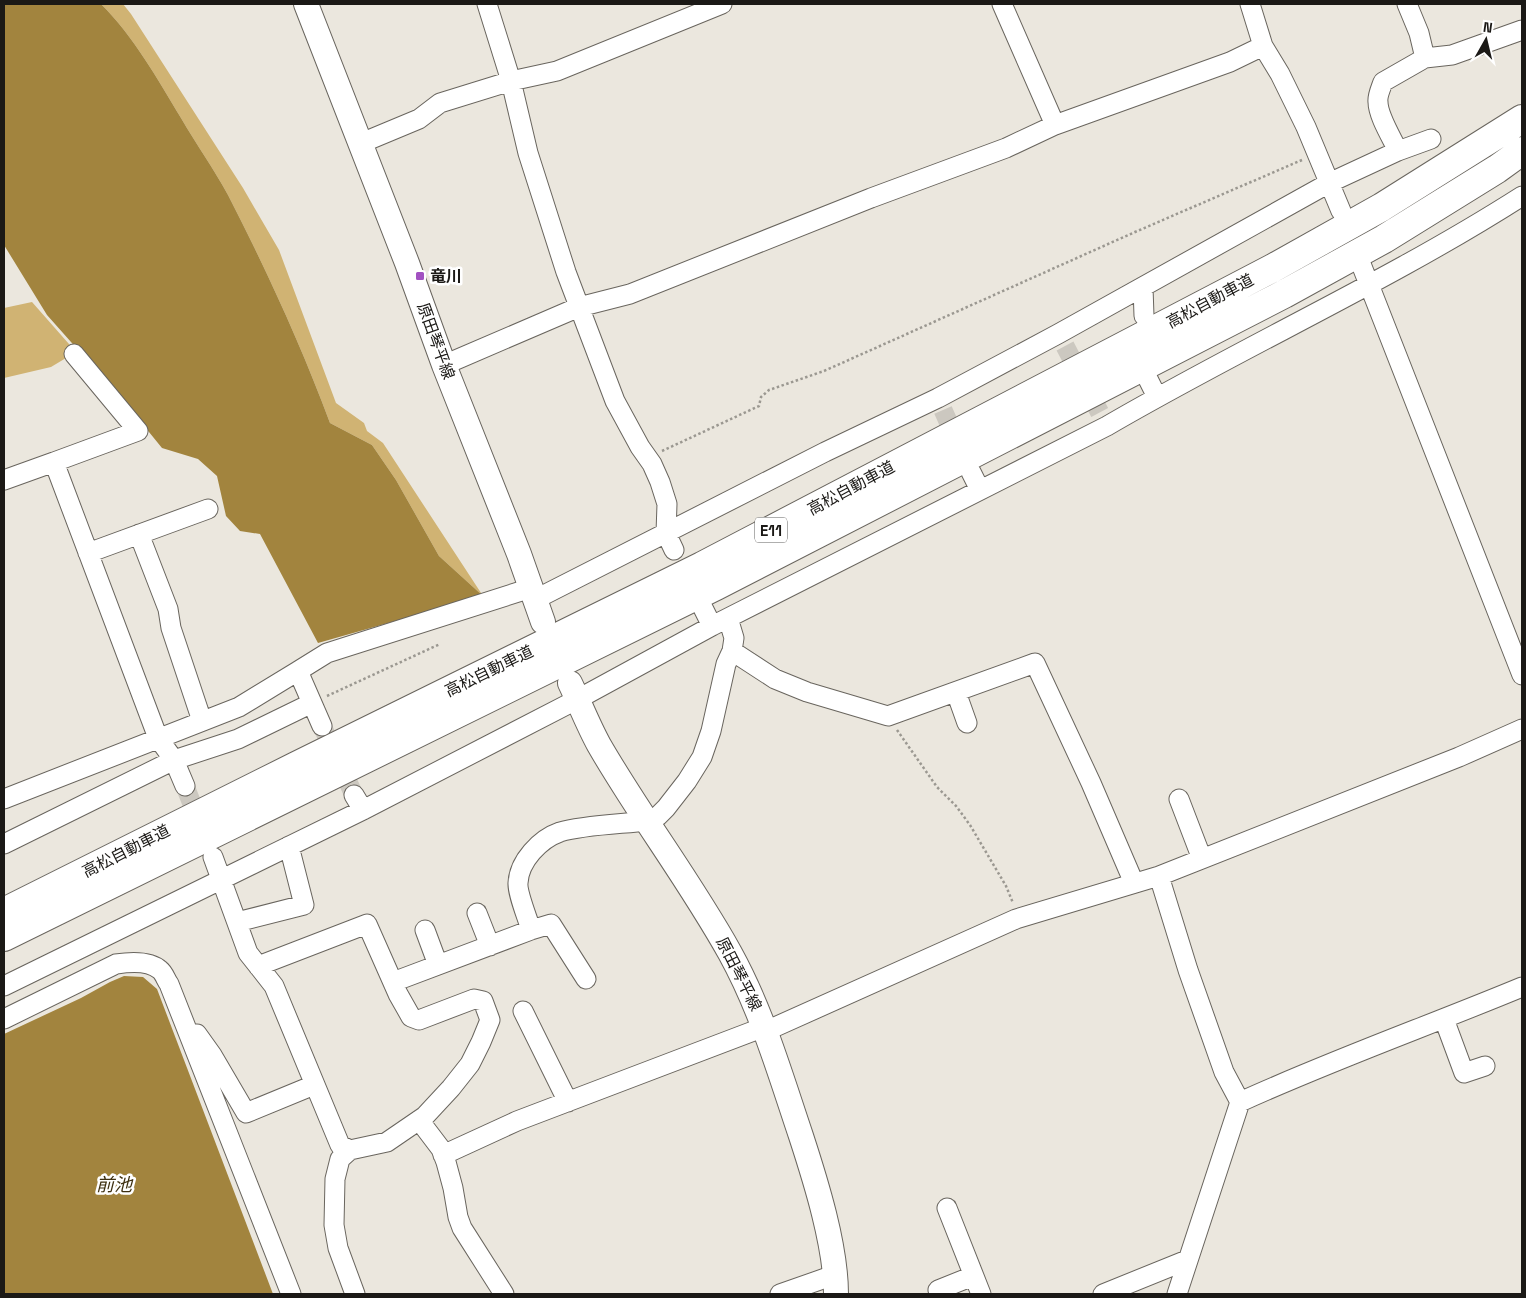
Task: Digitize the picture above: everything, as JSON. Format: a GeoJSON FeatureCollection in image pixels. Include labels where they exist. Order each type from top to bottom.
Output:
{"type":"FeatureCollection","features":[{"type":"Feature","properties":{"kind":"highway","name":"高松自動車道"},"geometry":{"type":"LineString","coordinates":[[4,912],[702,566],[1177,318],[1382,207],[1522,119]]}},
{"type":"Feature","properties":{"kind":"highway","name":"高松自動車道"},"geometry":{"type":"LineString","coordinates":[[4,937],[716,586],[1284,294],[1384,238],[1497,169],[1522,151]]}},
{"type":"Feature","properties":{"kind":"main road","name":"原田琴平線"},"geometry":{"type":"LineString","coordinates":[[306,4],[359,144],[407,262],[444,365],[544,622]]}},
{"type":"Feature","properties":{"kind":"main road","name":"原田琴平線"},"geometry":{"type":"LineString","coordinates":[[574,691],[600,745],[708,915],[730,954],[765,1029],[810,1162],[832,1254],[837,1287]]}},
{"type":"Feature","properties":{"kind":"street"},"geometry":{"type":"LineString","coordinates":[[487,4],[511,81],[528,154],[579,307],[614,401],[660,482],[667,504],[666,533],[674,550]]}},
{"type":"Feature","properties":{"kind":"street"},"geometry":{"type":"LineString","coordinates":[[359,144],[420,118],[440,103],[511,81],[557,71],[722,4]]}},
{"type":"Feature","properties":{"kind":"street"},"geometry":{"type":"LineString","coordinates":[[1002,4],[1055,125]]}},
{"type":"Feature","properties":{"kind":"street"},"geometry":{"type":"LineString","coordinates":[[1250,4],[1262,46],[1280,74],[1306,127],[1341,211]]}},
{"type":"Feature","properties":{"kind":"street"},"geometry":{"type":"LineString","coordinates":[[1407,4],[1425,58]]}},
{"type":"Feature","properties":{"kind":"street"},"geometry":{"type":"LineString","coordinates":[[1398,151],[1382,118],[1378,101],[1384,82],[1425,58],[1452,55],[1522,30]]}},
{"type":"Feature","properties":{"kind":"street"},"geometry":{"type":"LineString","coordinates":[[444,365],[579,307],[630,294],[854,205],[1006,148],[1055,125],[1230,62],[1262,46]]}},
{"type":"Feature","properties":{"kind":"street"},"geometry":{"type":"LineString","coordinates":[[4,799],[238,707],[327,653],[533,594],[666,533],[825,452],[940,404],[1062,340],[1143,287],[1329,183],[1398,151],[1431,139]]}},
{"type":"Feature","properties":{"kind":"street"},"geometry":{"type":"LineString","coordinates":[[4,986],[289,846],[358,802],[574,691],[720,622],[980,490],[1104,420],[1157,397],[1333,302],[1370,286],[1522,196]]}},
{"type":"Feature","properties":{"kind":"street"},"geometry":{"type":"LineString","coordinates":[[1361,264],[1522,675]]}},
{"type":"Feature","properties":{"kind":"street"},"geometry":{"type":"LineString","coordinates":[[1143,287],[1144,316]]}},
{"type":"Feature","properties":{"kind":"street"},"geometry":{"type":"LineString","coordinates":[[4,480],[138,431],[74,354]]}},
{"type":"Feature","properties":{"kind":"street"},"geometry":{"type":"LineString","coordinates":[[1147,377],[1157,397]]}},
{"type":"Feature","properties":{"kind":"street"},"geometry":{"type":"LineString","coordinates":[[54,462],[158,738],[174,760],[185,786]]}},
{"type":"Feature","properties":{"kind":"street"},"geometry":{"type":"LineString","coordinates":[[971,472],[980,490]]}},
{"type":"Feature","properties":{"kind":"street"},"geometry":{"type":"LineString","coordinates":[[88,553],[208,509]]}},
{"type":"Feature","properties":{"kind":"street"},"geometry":{"type":"LineString","coordinates":[[139,534],[168,609],[171,628],[202,721]]}},
{"type":"Feature","properties":{"kind":"street"},"geometry":{"type":"LineString","coordinates":[[531,930],[517,884],[521,869],[531,853],[559,832],[647,821],[658,816],[687,781],[702,757],[711,731],[726,664],[732,651],[734,638],[720,622],[703,608]]}},
{"type":"Feature","properties":{"kind":"street"},"geometry":{"type":"LineString","coordinates":[[732,651],[775,679],[807,692],[888,716],[1035,663],[1091,783],[1134,883]]}},
{"type":"Feature","properties":{"kind":"street"},"geometry":{"type":"LineString","coordinates":[[298,671],[322,726]]}},
{"type":"Feature","properties":{"kind":"street"},"geometry":{"type":"LineString","coordinates":[[956,692],[968,723]]}},
{"type":"Feature","properties":{"kind":"street"},"geometry":{"type":"LineString","coordinates":[[4,844],[174,760],[238,739],[312,703]]}},
{"type":"Feature","properties":{"kind":"street"},"geometry":{"type":"LineString","coordinates":[[443,1155],[517,1121],[765,1029],[1018,918],[1159,876],[1459,757],[1522,729]]}},
{"type":"Feature","properties":{"kind":"street"},"geometry":{"type":"LineString","coordinates":[[1179,799],[1202,859]]}},
{"type":"Feature","properties":{"kind":"street"},"geometry":{"type":"LineString","coordinates":[[237,922],[304,905],[289,846]]}},
{"type":"Feature","properties":{"kind":"street"},"geometry":{"type":"LineString","coordinates":[[213,857],[248,953],[274,986],[340,1146],[350,1150]]}},
{"type":"Feature","properties":{"kind":"street"},"geometry":{"type":"LineString","coordinates":[[1159,876],[1188,970],[1224,1072],[1240,1102],[1176,1294]]}},
{"type":"Feature","properties":{"kind":"street"},"geometry":{"type":"LineString","coordinates":[[477,913],[490,946]]}},
{"type":"Feature","properties":{"kind":"street"},"geometry":{"type":"LineString","coordinates":[[258,966],[368,924],[393,982],[411,1017],[419,1020],[474,999],[482,1001],[490,1020],[482,1042],[470,1064],[452,1088],[419,1120],[388,1142],[350,1150],[340,1159],[335,1180],[334,1225],[338,1248],[355,1294]]}},
{"type":"Feature","properties":{"kind":"street"},"geometry":{"type":"LineString","coordinates":[[393,982],[551,924],[586,979]]}},
{"type":"Feature","properties":{"kind":"street"},"geometry":{"type":"LineString","coordinates":[[425,930],[438,965]]}},
{"type":"Feature","properties":{"kind":"street"},"geometry":{"type":"LineString","coordinates":[[4,1018],[116,964],[132,962],[146,964],[160,970],[169,984],[291,1294]]}},
{"type":"Feature","properties":{"kind":"street"},"geometry":{"type":"LineString","coordinates":[[1240,1102],[1305,1072],[1522,987]]}},
{"type":"Feature","properties":{"kind":"street"},"geometry":{"type":"LineString","coordinates":[[522,1011],[568,1102]]}},
{"type":"Feature","properties":{"kind":"street"},"geometry":{"type":"LineString","coordinates":[[1444,1019],[1464,1073],[1485,1066]]}},
{"type":"Feature","properties":{"kind":"street"},"geometry":{"type":"LineString","coordinates":[[189,1034],[198,1034],[246,1113],[314,1084]]}},
{"type":"Feature","properties":{"kind":"street"},"geometry":{"type":"LineString","coordinates":[[419,1120],[441,1149],[453,1188],[462,1228],[504,1294]]}},
{"type":"Feature","properties":{"kind":"street"},"geometry":{"type":"LineString","coordinates":[[947,1208],[980,1294]]}},
{"type":"Feature","properties":{"kind":"street"},"geometry":{"type":"LineString","coordinates":[[1103,1294],[1187,1260]]}},
{"type":"Feature","properties":{"kind":"street"},"geometry":{"type":"LineString","coordinates":[[938,1290],[973,1276]]}},
{"type":"Feature","properties":{"kind":"street"},"geometry":{"type":"LineString","coordinates":[[780,1294],[837,1287]]}},
{"type":"Feature","properties":{"kind":"path"},"geometry":{"type":"LineString","coordinates":[[648,458],[759,406],[762,398],[769,390],[824,371],[1135,232],[1317,154]]}},
{"type":"Feature","properties":{"kind":"path"},"geometry":{"type":"LineString","coordinates":[[312,703],[440,644]]}},
{"type":"Feature","properties":{"kind":"path"},"geometry":{"type":"LineString","coordinates":[[888,716],[937,787],[956,806],[970,825],[1006,886],[1018,918]]}},
{"type":"Feature","properties":{"kind":"shaded area"},"geometry":{"type":"Polygon","coordinates":[[[101,4],[123,4],[131,14],[243,188],[279,250],[336,403],[364,423],[367,431],[383,443],[483,596],[439,556],[396,480],[372,445],[330,423],[282,308],[228,195],[144,58],[124,30],[101,4]]]}},
{"type":"Feature","properties":{"kind":"shaded area"},"geometry":{"type":"Polygon","coordinates":[[[32,302],[76,352],[51,367],[4,378],[4,308],[32,302]]]}},
{"type":"Feature","properties":{"kind":"water"},"geometry":{"type":"Polygon","coordinates":[[[4,4],[101,4],[124,30],[154,73],[228,195],[282,308],[330,423],[372,445],[396,480],[439,556],[483,596],[318,643],[260,534],[240,531],[226,516],[217,476],[198,459],[162,448],[127,405],[47,315],[4,245],[4,4]]]}},
{"type":"Feature","properties":{"kind":"water","name":"前池"},"geometry":{"type":"Polygon","coordinates":[[[124,976],[143,977],[157,989],[273,1294],[4,1294],[4,1034],[124,976]]]}},
{"type":"Feature","properties":{"kind":"tunnel"},"geometry":{"type":"LineString","coordinates":[[1065,346],[1101,415]]}},
{"type":"Feature","properties":{"kind":"tunnel"},"geometry":{"type":"LineString","coordinates":[[943,410],[959,446]]}},
{"type":"Feature","properties":{"kind":"tunnel"},"geometry":{"type":"LineString","coordinates":[[322,726],[354,795]]}},
{"type":"Feature","properties":{"kind":"tunnel"},"geometry":{"type":"LineString","coordinates":[[185,786],[201,827]]}},
{"type":"Feature","properties":{"kind":"place","name":"竜川"},"geometry":{"type":"Point","coordinates":[420,276]}}]}
